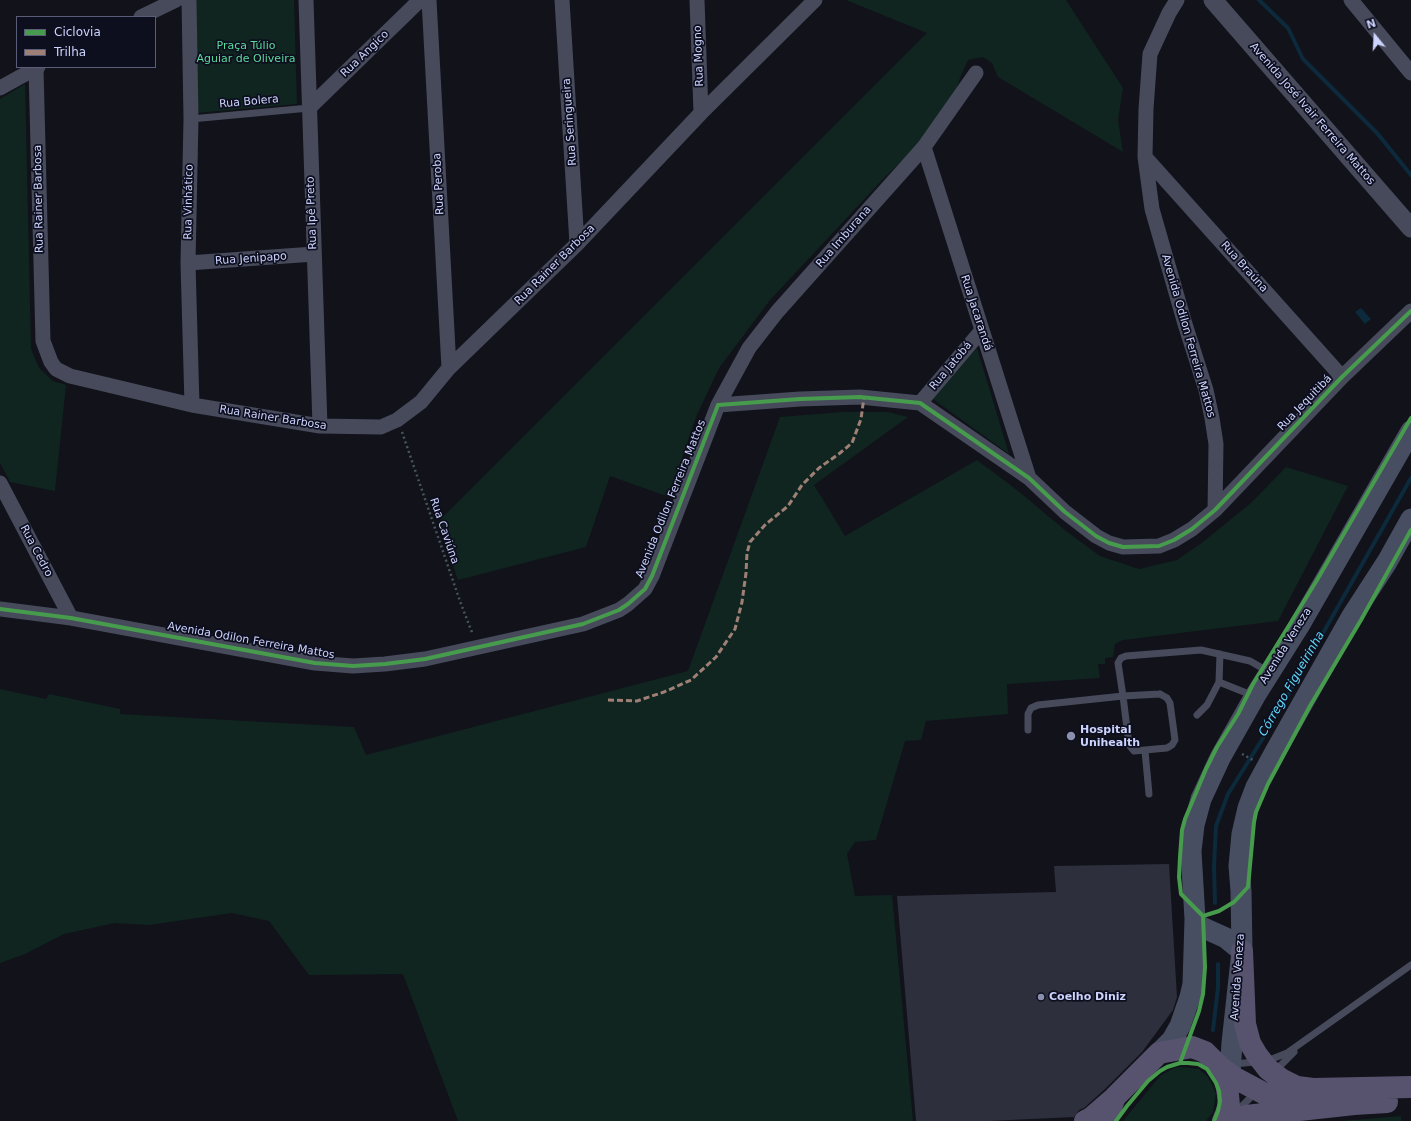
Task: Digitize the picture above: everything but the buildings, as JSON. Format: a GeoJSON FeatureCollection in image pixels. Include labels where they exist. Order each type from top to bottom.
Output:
{"type":"FeatureCollection","features":[{"type":"Feature","properties":{"kind":"main road","name":"Avenida Veneza"},"geometry":{"type":"LineString","coordinates":[[1159,1053],[1172,1040],[1180,1026],[1190,997],[1193,978],[1194,924],[1191,851],[1194,825],[1201,799],[1220,758],[1255,696],[1299,626],[1411,431]]}},
{"type":"Feature","properties":{"kind":"main road","name":"Avenida Veneza"},"geometry":{"type":"LineString","coordinates":[[1224,1072],[1242,951],[1239,866],[1242,834],[1248,808],[1275,752],[1348,623],[1387,562],[1411,519]]}},
{"type":"Feature","properties":{"kind":"main road"},"geometry":{"type":"LineString","coordinates":[[1194,924],[1207,928],[1226,938],[1242,951],[1245,1024],[1250,1043],[1265,1078],[1267,1095],[1285,1097],[1411,1087]]}},
{"type":"Feature","properties":{"kind":"main road"},"geometry":{"type":"LineString","coordinates":[[1085,1121],[1091,1118],[1115,1097],[1159,1053],[1192,1047],[1205,1052],[1224,1072],[1229,1106],[1223,1121]]}},
{"type":"Feature","properties":{"kind":"main road"},"geometry":{"type":"LineString","coordinates":[[1224,1072],[1265,1078]]}},
{"type":"Feature","properties":{"kind":"main road"},"geometry":{"type":"LineString","coordinates":[[1106,1121],[1115,1097]]}},
{"type":"Feature","properties":{"kind":"main road"},"geometry":{"type":"LineString","coordinates":[[1233,1121],[1246,1116],[1254,1115],[1354,1104],[1411,1101]]}},
{"type":"Feature","properties":{"kind":"street"},"geometry":{"type":"LineString","coordinates":[[143,16],[176,0]]}},
{"type":"Feature","properties":{"kind":"street","name":"Rua Vinhático"},"geometry":{"type":"LineString","coordinates":[[189,0],[191,118],[188,263],[192,405]]}},
{"type":"Feature","properties":{"kind":"street","name":"Rua Ipê Preto"},"geometry":{"type":"LineString","coordinates":[[306,0],[320,426]]}},
{"type":"Feature","properties":{"kind":"street","name":"Rua Angico"},"geometry":{"type":"LineString","coordinates":[[309,108],[420,0]]}},
{"type":"Feature","properties":{"kind":"street","name":"Rua Peroba"},"geometry":{"type":"LineString","coordinates":[[429,0],[449,368]]}},
{"type":"Feature","properties":{"kind":"street","name":"Rua Seringueira"},"geometry":{"type":"LineString","coordinates":[[562,0],[577,244]]}},
{"type":"Feature","properties":{"kind":"street","name":"Rua Mogno"},"geometry":{"type":"LineString","coordinates":[[697,0],[702,113]]}},
{"type":"Feature","properties":{"kind":"street","name":"Rua Rainer Barbosa"},"geometry":{"type":"LineString","coordinates":[[37,68],[43,341],[49,358],[56,370],[70,376],[192,405],[320,426],[381,426],[397,420],[421,402],[449,368],[577,244],[702,113],[814,0]]}},
{"type":"Feature","properties":{"kind":"street","name":"Avenida Odilon Ferreira Mattos"},"geometry":{"type":"LineString","coordinates":[[1176,0],[1163,24],[1150,54],[1146,109],[1145,157],[1152,209],[1185,324],[1206,390],[1212,418],[1216,444],[1215,510]]}},
{"type":"Feature","properties":{"kind":"street","name":"Avenida José Ivair Ferreira Mattos"},"geometry":{"type":"LineString","coordinates":[[1213,0],[1411,228]]}},
{"type":"Feature","properties":{"kind":"street"},"geometry":{"type":"LineString","coordinates":[[1351,0],[1411,73]]}},
{"type":"Feature","properties":{"kind":"street"},"geometry":{"type":"LineString","coordinates":[[0,88],[37,68]]}},
{"type":"Feature","properties":{"kind":"street","name":"Rua Imburana"},"geometry":{"type":"LineString","coordinates":[[718,405],[749,348],[777,312],[924,147],[976,73]]}},
{"type":"Feature","properties":{"kind":"street","name":"Rua Jacarandá"},"geometry":{"type":"LineString","coordinates":[[924,147],[1030,478]]}},
{"type":"Feature","properties":{"kind":"street","name":"Rua Braúna"},"geometry":{"type":"LineString","coordinates":[[1145,157],[1342,377]]}},
{"type":"Feature","properties":{"kind":"street","name":"Rua Jenipapo"},"geometry":{"type":"LineString","coordinates":[[188,263],[314,254]]}},
{"type":"Feature","properties":{"kind":"street","name":"Rua Jequitibá"},"geometry":{"type":"LineString","coordinates":[[1215,510],[1342,377],[1411,311]]}},
{"type":"Feature","properties":{"kind":"street","name":"Rua Jatobá"},"geometry":{"type":"LineString","coordinates":[[920,403],[982,330]]}},
{"type":"Feature","properties":{"kind":"street"},"geometry":{"type":"LineString","coordinates":[[718,405],[860,397],[920,403],[1030,478],[1065,512],[1088,530],[1108,543],[1123,548],[1159,546],[1174,540],[1192,529],[1215,510]]}},
{"type":"Feature","properties":{"kind":"street","name":"Avenida Odilon Ferreira Mattos"},"geometry":{"type":"LineString","coordinates":[[0,609],[71,618],[315,663],[353,666],[425,659],[583,624],[619,610],[645,589],[652,576],[718,405]]}},
{"type":"Feature","properties":{"kind":"street","name":"Rua Cedro"},"geometry":{"type":"LineString","coordinates":[[0,483],[71,618]]}},
{"type":"Feature","properties":{"kind":"lane","name":"Rua Bolera"},"geometry":{"type":"LineString","coordinates":[[191,118],[309,108]]}},
{"type":"Feature","properties":{"kind":"lane"},"geometry":{"type":"LineString","coordinates":[[1028,730],[1028,714],[1031,708],[1038,705],[1123,696],[1160,694],[1167,698],[1170,702],[1175,740],[1172,745],[1167,748],[1134,751],[1128,745],[1123,696],[1118,663],[1121,658],[1126,656],[1201,650],[1250,661],[1269,672]]}},
{"type":"Feature","properties":{"kind":"lane"},"geometry":{"type":"LineString","coordinates":[[1197,715],[1207,705],[1219,682],[1220,654]]}},
{"type":"Feature","properties":{"kind":"lane"},"geometry":{"type":"LineString","coordinates":[[1219,682],[1255,696]]}},
{"type":"Feature","properties":{"kind":"lane"},"geometry":{"type":"LineString","coordinates":[[1145,751],[1149,794]]}},
{"type":"Feature","properties":{"kind":"lane"},"geometry":{"type":"LineString","coordinates":[[1265,1078],[1280,1057],[1303,1043],[1411,965]]}},
{"type":"Feature","properties":{"kind":"lane"},"geometry":{"type":"LineString","coordinates":[[1226,1121],[1265,1078],[1303,1043]]}},
{"type":"Feature","properties":{"kind":"path"},"geometry":{"type":"LineString","coordinates":[[1238,752],[1256,762]]}},
{"type":"Feature","properties":{"kind":"green space","name":"Praça Túlio Aguiar de Oliveira"},"geometry":{"type":"Polygon","coordinates":[[[197,0],[294,0],[297,104],[196,113],[197,0]]]}},
{"type":"Feature","properties":{"kind":"green space"},"geometry":{"type":"Polygon","coordinates":[[[846,0],[1066,0],[1123,88],[1118,120],[1123,152],[998,77],[992,63],[983,57],[968,60],[957,88],[919,144],[884,178],[770,300],[719,368],[696,417],[669,497],[610,476],[586,547],[458,580],[438,522],[927,33],[846,0]]]}},
{"type":"Feature","properties":{"kind":"green space"},"geometry":{"type":"Polygon","coordinates":[[[25,84],[31,349],[39,368],[53,381],[66,385],[55,491],[10,482],[0,463],[0,99],[25,84]]]}},
{"type":"Feature","properties":{"kind":"green space"},"geometry":{"type":"Polygon","coordinates":[[[977,348],[1009,454],[933,399],[977,348]]]}},
{"type":"Feature","properties":{"kind":"green space"},"geometry":{"type":"Polygon","coordinates":[[[842,412],[888,412],[908,417],[814,485],[845,536],[977,460],[1017,490],[1066,531],[1100,556],[1139,569],[1177,560],[1203,542],[1252,502],[1286,467],[1348,486],[1278,621],[1123,640],[1115,644],[1113,657],[1105,658],[1105,664],[1098,664],[1100,678],[1007,684],[1008,714],[926,721],[921,740],[905,741],[876,840],[855,842],[847,854],[855,896],[892,895],[913,1121],[458,1121],[403,974],[309,975],[269,921],[232,913],[149,925],[115,923],[64,934],[25,954],[0,963],[0,689],[46,699],[49,694],[120,709],[120,714],[354,727],[366,755],[688,671],[780,417],[842,412]]]}},
{"type":"Feature","properties":{"kind":"green space"},"geometry":{"type":"Polygon","coordinates":[[[1181,1067],[1199,1069],[1208,1077],[1212,1084],[1216,1094],[1213,1112],[1206,1121],[1123,1121],[1160,1076],[1174,1068],[1181,1067]]]}},
{"type":"Feature","properties":{"kind":"green space"},"geometry":{"type":"Polygon","coordinates":[[[1401,1116],[1401,1121],[1342,1121],[1401,1116]]]}},
{"type":"Feature","properties":{"kind":"water"},"geometry":{"type":"Polygon","coordinates":[[[1361,308],[1371,319],[1365,324],[1355,312],[1361,308]]]}},
{"type":"Feature","properties":{"kind":"waterway"},"geometry":{"type":"LineString","coordinates":[[1259,0],[1288,28],[1303,59],[1377,133],[1411,175]]}},
{"type":"Feature","properties":{"kind":"waterway","name":"Córrego Figueirinha"},"geometry":{"type":"LineString","coordinates":[[1215,903],[1214,866],[1216,826],[1228,794],[1268,730],[1411,478]]}},
{"type":"Feature","properties":{"kind":"waterway","name":"Córrego Figueirinha"},"geometry":{"type":"LineString","coordinates":[[1213,1030],[1218,988],[1218,964]]}},
{"type":"Feature","properties":{"kind":"marked path"},"geometry":{"type":"LineString","coordinates":[[608,700],[637,701],[664,692],[691,680],[716,657],[735,629],[742,602],[747,553],[750,542],[765,525],[788,506],[802,485],[819,468],[852,443],[861,419],[864,397]]}},
{"type":"Feature","properties":{"kind":"cycle path"},"geometry":{"type":"LineString","coordinates":[[0,609],[71,618],[315,663],[353,666],[425,659],[583,624],[619,610],[645,589],[652,576],[718,405],[800,399],[860,397],[920,403],[1029,478],[1065,512],[1096,536],[1109,543],[1123,547],[1159,546],[1174,540],[1192,529],[1215,510],[1342,377],[1411,311]]}},
{"type":"Feature","properties":{"kind":"cycle path"},"geometry":{"type":"LineString","coordinates":[[1180,1063],[1199,1011],[1203,994],[1205,967],[1203,916],[1181,894],[1179,877],[1180,857],[1182,830],[1185,819],[1217,747],[1238,714],[1253,684],[1317,580],[1411,418]]}},
{"type":"Feature","properties":{"kind":"cycle path"},"geometry":{"type":"LineString","coordinates":[[1203,916],[1219,911],[1234,902],[1248,887],[1254,822],[1256,812],[1268,784],[1310,706],[1361,620],[1411,530]]}},
{"type":"Feature","properties":{"kind":"cycle path"},"geometry":{"type":"LineString","coordinates":[[1116,1121],[1148,1081],[1167,1067],[1180,1063],[1198,1064],[1207,1069],[1216,1083],[1220,1101],[1214,1121]]}},
{"type":"Feature","properties":{"kind":"place","name":"Hospital Unihealth"},"geometry":{"type":"Point","coordinates":[1071,736]}},
{"type":"Feature","properties":{"kind":"place","name":"Coelho Diniz"},"geometry":{"type":"Point","coordinates":[1041,997]}}]}
